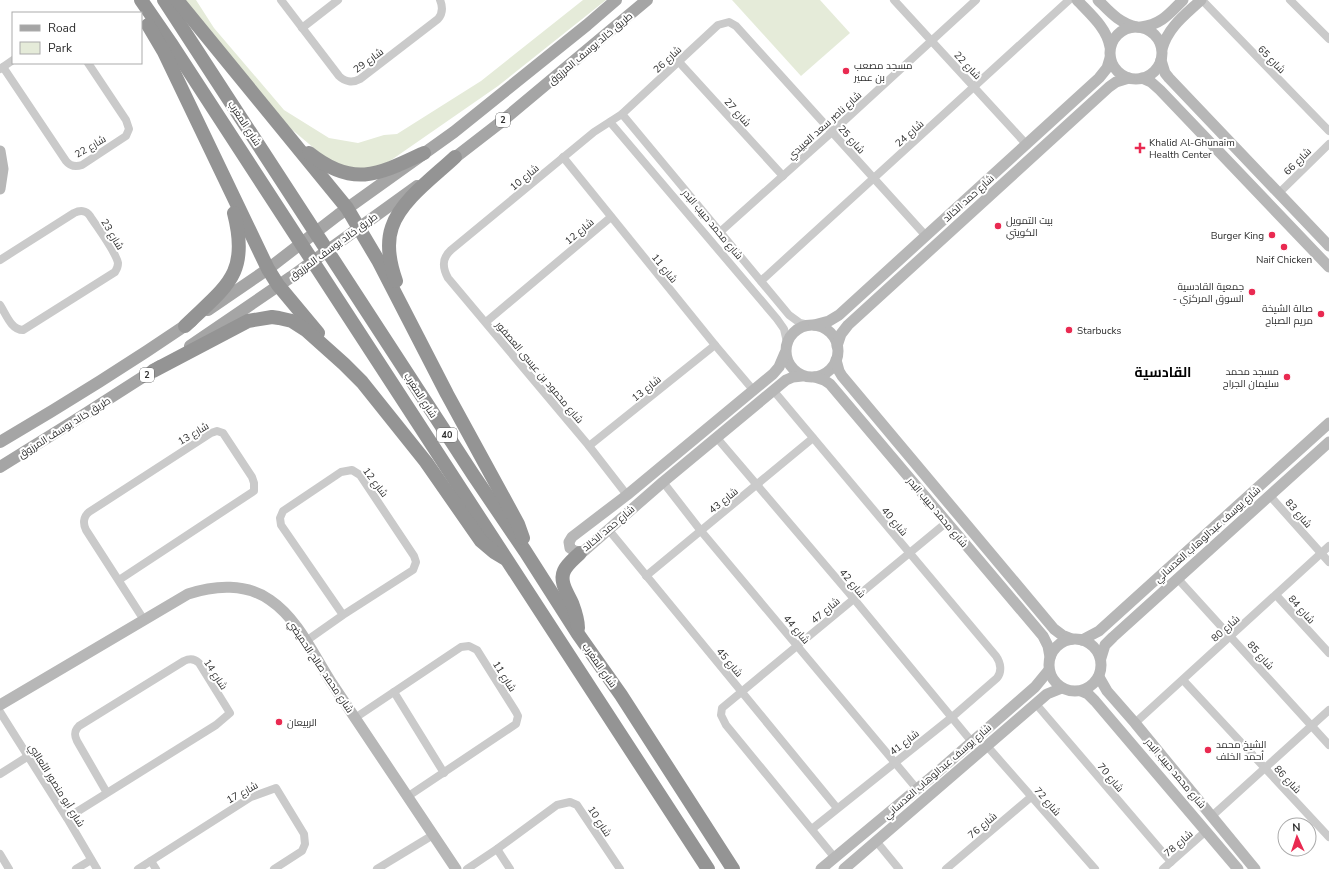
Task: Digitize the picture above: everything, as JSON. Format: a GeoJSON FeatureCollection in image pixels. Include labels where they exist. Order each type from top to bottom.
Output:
{"type":"FeatureCollection","features":[{"type":"Feature","properties":{"kind":"highway"},"geometry":{"type":"LineString","coordinates":[[134,0],[141,12]]}},
{"type":"Feature","properties":{"kind":"highway","name":"شارع المغرب"},"geometry":{"type":"LineString","coordinates":[[141,0],[181,58],[708,869]]}},
{"type":"Feature","properties":{"kind":"highway","name":"شارع المغرب"},"geometry":{"type":"LineString","coordinates":[[164,0],[578,634],[621,695],[733,869]]}},
{"type":"Feature","properties":{"kind":"highway"},"geometry":{"type":"LineString","coordinates":[[177,0],[284,130],[379,262],[408,315],[447,394],[518,524],[522,534],[525,551]]}},
{"type":"Feature","properties":{"kind":"highway"},"geometry":{"type":"LineString","coordinates":[[142,14],[164,52],[268,269],[278,285],[344,364]]}},
{"type":"Feature","properties":{"kind":"highway"},"geometry":{"type":"LineString","coordinates":[[284,130],[322,162],[335,170],[351,175],[372,174],[424,153]]}},
{"type":"Feature","properties":{"kind":"highway"},"geometry":{"type":"LineString","coordinates":[[408,315],[394,276],[389,254],[391,227],[398,214],[409,200],[456,157]]}},
{"type":"Feature","properties":{"kind":"highway"},"geometry":{"type":"LineString","coordinates":[[184,326],[223,289],[233,275],[237,266],[239,258],[239,241],[226,183]]}},
{"type":"Feature","properties":{"kind":"highway"},"geometry":{"type":"LineString","coordinates":[[153,371],[237,326],[257,319],[272,317],[286,319],[299,325],[344,364],[362,382],[426,462],[481,541],[500,556],[508,560]]}},
{"type":"Feature","properties":{"kind":"highway"},"geometry":{"type":"LineString","coordinates":[[578,634],[578,625],[575,612],[564,588],[562,579],[564,571],[580,552]]}},
{"type":"Feature","properties":{"kind":"main road","name":"طريق خالد يوسف المرزوق"},"geometry":{"type":"LineString","coordinates":[[0,442],[66,403],[268,269],[342,212],[472,118],[588,25],[616,0]]}},
{"type":"Feature","properties":{"kind":"main road","name":"طريق خالد يوسف المرزوق"},"geometry":{"type":"LineString","coordinates":[[0,467],[153,371],[291,277],[456,157],[501,122],[647,0]]}},
{"type":"Feature","properties":{"kind":"street","name":"شارع 29"},"geometry":{"type":"LineString","coordinates":[[281,0],[339,76],[347,81],[360,79],[438,19],[442,10],[440,0]]}},
{"type":"Feature","properties":{"kind":"street"},"geometry":{"type":"LineString","coordinates":[[302,28],[338,0]]}},
{"type":"Feature","properties":{"kind":"street","name":"شارع 22"},"geometry":{"type":"LineString","coordinates":[[894,0],[1026,145]]}},
{"type":"Feature","properties":{"kind":"street","name":"شارع ناصر سعد العبيدي"},"geometry":{"type":"LineString","coordinates":[[720,232],[976,0]]}},
{"type":"Feature","properties":{"kind":"street","name":"شارع 24"},"geometry":{"type":"LineString","coordinates":[[761,281],[1069,0]]}},
{"type":"Feature","properties":{"kind":"street"},"geometry":{"type":"LineString","coordinates":[[1077,0],[1103,29],[1108,37],[1110,53],[1115,69],[1129,78],[1142,78],[1151,82],[1160,90],[1329,267]]}},
{"type":"Feature","properties":{"kind":"street"},"geometry":{"type":"LineString","coordinates":[[1098,0],[1116,18],[1126,24],[1150,30],[1157,37],[1165,73],[1279,193],[1328,242]]}},
{"type":"Feature","properties":{"kind":"street"},"geometry":{"type":"LineString","coordinates":[[1110,53],[1114,39],[1120,32],[1128,28],[1152,25],[1160,22],[1183,0]]}},
{"type":"Feature","properties":{"kind":"street"},"geometry":{"type":"LineString","coordinates":[[1142,78],[1154,72],[1158,66],[1165,39],[1170,30],[1201,0]]}},
{"type":"Feature","properties":{"kind":"street","name":"شارع 65"},"geometry":{"type":"LineString","coordinates":[[1201,0],[1329,131]]}},
{"type":"Feature","properties":{"kind":"street"},"geometry":{"type":"LineString","coordinates":[[1290,0],[1329,39]]}},
{"type":"Feature","properties":{"kind":"street","name":"شارع 26"},"geometry":{"type":"LineString","coordinates":[[622,114],[718,25],[729,22]]}},
{"type":"Feature","properties":{"kind":"street","name":"شارع 25"},"geometry":{"type":"LineString","coordinates":[[729,22],[736,26],[926,236]]}},
{"type":"Feature","properties":{"kind":"street","name":"شارع حمد الخالد"},"geometry":{"type":"LineString","coordinates":[[812,325],[830,321],[838,315],[1026,145],[1099,78],[1107,68],[1110,53]]}},
{"type":"Feature","properties":{"kind":"street","name":"شارع 22"},"geometry":{"type":"LineString","coordinates":[[12,61],[2,68],[66,161],[71,165],[77,166],[82,165],[126,136],[129,129],[128,122],[89,64]]}},
{"type":"Feature","properties":{"kind":"street","name":"شارع 27"},"geometry":{"type":"LineString","coordinates":[[679,62],[783,176]]}},
{"type":"Feature","properties":{"kind":"street","name":"شارع حمد الخالد"},"geometry":{"type":"LineString","coordinates":[[837,346],[841,334],[848,325],[1111,85],[1120,80],[1129,78]]}},
{"type":"Feature","properties":{"kind":"street"},"geometry":{"type":"LineString","coordinates":[[1160,90],[1166,81],[1172,80]]}},
{"type":"Feature","properties":{"kind":"street","name":"شارع 10"},"geometry":{"type":"LineString","coordinates":[[444,260],[448,252],[563,157],[594,132],[622,114]]}},
{"type":"Feature","properties":{"kind":"street","name":"شارع محمد حبيب البدر"},"geometry":{"type":"LineString","coordinates":[[622,114],[786,312],[794,320],[800,323],[812,325]]}},
{"type":"Feature","properties":{"kind":"street","name":"شارع محمد حبيب البدر"},"geometry":{"type":"LineString","coordinates":[[610,122],[777,319],[784,330],[786,347]]}},
{"type":"Feature","properties":{"kind":"street","name":"شارع 66"},"geometry":{"type":"LineString","coordinates":[[1279,193],[1329,144]]}},
{"type":"Feature","properties":{"kind":"street"},"geometry":{"type":"LineString","coordinates":[[0,151],[3,169],[0,189]]}},
{"type":"Feature","properties":{"kind":"street","name":"شارع 11"},"geometry":{"type":"LineString","coordinates":[[563,157],[754,391]]}},
{"type":"Feature","properties":{"kind":"street"},"geometry":{"type":"LineString","coordinates":[[984,183],[984,188],[987,192],[992,193]]}},
{"type":"Feature","properties":{"kind":"street"},"geometry":{"type":"LineString","coordinates":[[678,201],[685,201],[688,198],[688,194]]}},
{"type":"Feature","properties":{"kind":"street"},"geometry":{"type":"LineString","coordinates":[[972,194],[978,194],[982,198],[981,204]]}},
{"type":"Feature","properties":{"kind":"street"},"geometry":{"type":"LineString","coordinates":[[686,212],[690,205],[697,205]]}},
{"type":"Feature","properties":{"kind":"street","name":"شارع 23"},"geometry":{"type":"LineString","coordinates":[[0,260],[74,213],[82,211],[87,212],[90,216],[115,255],[118,266],[115,272],[23,330],[17,329],[13,326],[0,305]]}},
{"type":"Feature","properties":{"kind":"street","name":"شارع 12"},"geometry":{"type":"LineString","coordinates":[[486,322],[611,217]]}},
{"type":"Feature","properties":{"kind":"street","name":"شارع محمود بن عيسى العصفور"},"geometry":{"type":"LineString","coordinates":[[444,260],[443,268],[448,278],[589,446],[628,495]]}},
{"type":"Feature","properties":{"kind":"street"},"geometry":{"type":"LineString","coordinates":[[777,319],[784,319],[786,312]]}},
{"type":"Feature","properties":{"kind":"street"},"geometry":{"type":"LineString","coordinates":[[838,315],[840,323],[844,326],[848,325]]}},
{"type":"Feature","properties":{"kind":"street"},"geometry":{"type":"LineString","coordinates":[[812,325],[824,328],[829,331],[836,340],[837,346],[838,352],[836,360],[828,372],[815,377],[802,376],[789,365],[786,347],[796,330],[812,325]]}},
{"type":"Feature","properties":{"kind":"street","name":"شارع 13"},"geometry":{"type":"LineString","coordinates":[[589,446],[715,345]]}},
{"type":"Feature","properties":{"kind":"street","name":"شارع حمد الخالد"},"geometry":{"type":"LineString","coordinates":[[786,347],[776,371],[754,391],[628,495],[570,539],[570,548],[573,551],[580,552],[773,390],[787,379],[795,376],[802,376]]}},
{"type":"Feature","properties":{"kind":"street","name":"شارع محمد حبيب البدر"},"geometry":{"type":"LineString","coordinates":[[836,360],[839,371],[848,384],[1054,629],[1062,635],[1077,639]]}},
{"type":"Feature","properties":{"kind":"street","name":"شارع محمد حبيب البدر"},"geometry":{"type":"LineString","coordinates":[[815,377],[828,382],[837,392],[1043,636],[1048,646],[1050,657]]}},
{"type":"Feature","properties":{"kind":"street"},"geometry":{"type":"LineString","coordinates":[[837,392],[838,387],[842,384],[848,384]]}},
{"type":"Feature","properties":{"kind":"street","name":"شارع 40"},"geometry":{"type":"LineString","coordinates":[[773,390],[996,656],[1000,666]]}},
{"type":"Feature","properties":{"kind":"street","name":"شارع يوسف عبدالوهاب العدساني"},"geometry":{"type":"LineString","coordinates":[[1077,639],[1099,632],[1329,423]]}},
{"type":"Feature","properties":{"kind":"street","name":"شارع 13"},"geometry":{"type":"LineString","coordinates":[[119,580],[252,493],[254,486],[252,477],[223,432],[217,431],[211,433],[87,513],[84,519],[84,527],[144,620]]}},
{"type":"Feature","properties":{"kind":"street"},"geometry":{"type":"LineString","coordinates":[[1319,432],[1318,435],[1320,440],[1326,443],[1329,442]]}},
{"type":"Feature","properties":{"kind":"street","name":"شارع 42"},"geometry":{"type":"LineString","coordinates":[[716,438],[854,599],[972,742]]}},
{"type":"Feature","properties":{"kind":"street","name":"شارع 43"},"geometry":{"type":"LineString","coordinates":[[646,576],[813,438]]}},
{"type":"Feature","properties":{"kind":"street"},"geometry":{"type":"LineString","coordinates":[[883,446],[888,448],[894,445],[895,439]]}},
{"type":"Feature","properties":{"kind":"street","name":"شارع يوسف عبدالوهاب العدساني"},"geometry":{"type":"LineString","coordinates":[[1101,658],[1103,649],[1108,642],[1329,442]]}},
{"type":"Feature","properties":{"kind":"street"},"geometry":{"type":"LineString","coordinates":[[688,445],[687,448],[690,454],[696,455]]}},
{"type":"Feature","properties":{"kind":"street"},"geometry":{"type":"LineString","coordinates":[[1304,447],[1311,448],[1314,455]]}},
{"type":"Feature","properties":{"kind":"street"},"geometry":{"type":"LineString","coordinates":[[895,461],[897,456],[902,453],[907,454]]}},
{"type":"Feature","properties":{"kind":"street"},"geometry":{"type":"LineString","coordinates":[[674,457],[680,458],[683,463],[682,466]]}},
{"type":"Feature","properties":{"kind":"street","name":"شارع 12"},"geometry":{"type":"LineString","coordinates":[[306,641],[342,614],[413,570],[416,562],[414,556],[360,475],[352,470],[341,472],[283,512],[280,518],[281,525],[342,614]]}},
{"type":"Feature","properties":{"kind":"street","name":"شارع 44"},"geometry":{"type":"LineString","coordinates":[[663,482],[701,531],[917,789]]}},
{"type":"Feature","properties":{"kind":"street","name":"شارع 83"},"geometry":{"type":"LineString","coordinates":[[1270,496],[1329,562]]}},
{"type":"Feature","properties":{"kind":"street","name":"شارع 47"},"geometry":{"type":"LineString","coordinates":[[812,829],[726,725],[721,715],[721,710],[723,706],[741,691],[798,646],[947,522]]}},
{"type":"Feature","properties":{"kind":"street","name":"شارع 45"},"geometry":{"type":"LineString","coordinates":[[608,529],[838,808]]}},
{"type":"Feature","properties":{"kind":"street","name":"شارع 80"},"geometry":{"type":"LineString","coordinates":[[1135,723],[1329,546]]}},
{"type":"Feature","properties":{"kind":"street"},"geometry":{"type":"LineString","coordinates":[[991,575],[996,576],[1001,573],[1002,568]]}},
{"type":"Feature","properties":{"kind":"street"},"geometry":{"type":"LineString","coordinates":[[1002,588],[1004,584],[1013,579]]}},
{"type":"Feature","properties":{"kind":"street","name":"شارع 85"},"geometry":{"type":"LineString","coordinates":[[1178,579],[1329,745]]}},
{"type":"Feature","properties":{"kind":"street","name":"شارع محمد صالح الحميضي"},"geometry":{"type":"LineString","coordinates":[[0,705],[188,594],[200,590],[220,587],[239,588],[260,594],[279,607],[306,641],[407,797],[456,869]]}},
{"type":"Feature","properties":{"kind":"street","name":"شارع 84"},"geometry":{"type":"LineString","coordinates":[[1276,595],[1329,654]]}},
{"type":"Feature","properties":{"kind":"street"},"geometry":{"type":"LineString","coordinates":[[1043,636],[1051,636],[1054,629]]}},
{"type":"Feature","properties":{"kind":"street"},"geometry":{"type":"LineString","coordinates":[[1099,632],[1098,637],[1100,640],[1108,642]]}},
{"type":"Feature","properties":{"kind":"street"},"geometry":{"type":"LineString","coordinates":[[1077,639],[1094,646],[1101,658],[1102,666],[1099,677],[1093,684],[1081,691],[1071,691],[1062,688],[1055,682],[1049,670],[1050,657],[1059,645],[1077,639]]}},
{"type":"Feature","properties":{"kind":"street","name":"شارع 11"},"geometry":{"type":"LineString","coordinates":[[356,718],[461,647],[469,646],[477,650],[516,712],[517,722],[512,728],[407,797]]}},
{"type":"Feature","properties":{"kind":"street","name":"شارع 14"},"geometry":{"type":"LineString","coordinates":[[67,818],[216,725],[230,713],[196,660],[190,659],[184,661],[79,726],[75,730],[74,734],[77,741],[107,793]]}},
{"type":"Feature","properties":{"kind":"street","name":"شارع 41"},"geometry":{"type":"LineString","coordinates":[[812,829],[951,718],[997,678],[1000,673],[1000,666]]}},
{"type":"Feature","properties":{"kind":"street","name":"شارع يوسف عبدالوهاب العدساني"},"geometry":{"type":"LineString","coordinates":[[822,869],[1035,688],[1049,670]]}},
{"type":"Feature","properties":{"kind":"street","name":"شارع محمد حبيب البدر"},"geometry":{"type":"LineString","coordinates":[[1099,677],[1105,689],[1135,723],[1255,869]]}},
{"type":"Feature","properties":{"kind":"street","name":"شارع 86"},"geometry":{"type":"LineString","coordinates":[[1183,680],[1329,838]]}},
{"type":"Feature","properties":{"kind":"street","name":"شارع يوسف عبدالوهاب العدساني"},"geometry":{"type":"LineString","coordinates":[[844,869],[1036,704],[1050,693],[1062,688]]}},
{"type":"Feature","properties":{"kind":"street","name":"شارع محمد حبيب البدر"},"geometry":{"type":"LineString","coordinates":[[1081,691],[1090,695],[1238,869]]}},
{"type":"Feature","properties":{"kind":"street"},"geometry":{"type":"LineString","coordinates":[[394,692],[444,772]]}},
{"type":"Feature","properties":{"kind":"street","name":"شارع 70"},"geometry":{"type":"LineString","coordinates":[[1036,704],[1171,862]]}},
{"type":"Feature","properties":{"kind":"street"},"geometry":{"type":"LineString","coordinates":[[1212,816],[1329,710]]}},
{"type":"Feature","properties":{"kind":"street","name":"شارع أبو منصور الثعالبي"},"geometry":{"type":"LineString","coordinates":[[0,712],[27,757],[67,818],[97,869]]}},
{"type":"Feature","properties":{"kind":"street","name":"شارع 72"},"geometry":{"type":"LineString","coordinates":[[987,746],[1095,869]]}},
{"type":"Feature","properties":{"kind":"street"},"geometry":{"type":"LineString","coordinates":[[0,774],[27,757]]}},
{"type":"Feature","properties":{"kind":"street"},"geometry":{"type":"LineString","coordinates":[[950,761],[948,763],[949,769],[957,772]]}},
{"type":"Feature","properties":{"kind":"street"},"geometry":{"type":"LineString","coordinates":[[1154,770],[1160,771],[1166,768],[1167,762]]}},
{"type":"Feature","properties":{"kind":"street"},"geometry":{"type":"LineString","coordinates":[[934,775],[937,774],[942,776],[944,778],[944,784]]}},
{"type":"Feature","properties":{"kind":"street"},"geometry":{"type":"LineString","coordinates":[[1168,786],[1173,777],[1178,776]]}},
{"type":"Feature","properties":{"kind":"street","name":"شارع 17"},"geometry":{"type":"LineString","coordinates":[[138,869],[251,797],[276,788],[302,830],[305,841],[302,851],[274,869]]}},
{"type":"Feature","properties":{"kind":"street"},"geometry":{"type":"LineString","coordinates":[[658,792],[701,869]]}},
{"type":"Feature","properties":{"kind":"street","name":"شارع 76"},"geometry":{"type":"LineString","coordinates":[[946,869],[1031,797]]}},
{"type":"Feature","properties":{"kind":"street","name":"شارع 10"},"geometry":{"type":"LineString","coordinates":[[467,869],[557,805],[570,802],[577,804],[620,869]]}},
{"type":"Feature","properties":{"kind":"street"},"geometry":{"type":"LineString","coordinates":[[812,829],[835,858]]}},
{"type":"Feature","properties":{"kind":"street","name":"شارع 78"},"geometry":{"type":"LineString","coordinates":[[1163,869],[1206,831]]}},
{"type":"Feature","properties":{"kind":"street"},"geometry":{"type":"LineString","coordinates":[[377,869],[433,835]]}},
{"type":"Feature","properties":{"kind":"street"},"geometry":{"type":"LineString","coordinates":[[876,841],[899,869]]}},
{"type":"Feature","properties":{"kind":"street"},"geometry":{"type":"LineString","coordinates":[[497,849],[510,869]]}},
{"type":"Feature","properties":{"kind":"street"},"geometry":{"type":"LineString","coordinates":[[0,854],[10,869]]}},
{"type":"Feature","properties":{"kind":"street"},"geometry":{"type":"LineString","coordinates":[[724,854],[739,869]]}},
{"type":"Feature","properties":{"kind":"street"},"geometry":{"type":"LineString","coordinates":[[76,869],[91,860]]}},
{"type":"Feature","properties":{"kind":"street"},"geometry":{"type":"LineString","coordinates":[[151,861],[156,869]]}},
{"type":"Feature","properties":{"kind":"green space"},"geometry":{"type":"Polygon","coordinates":[[[185,0],[196,0],[214,28],[284,110],[329,138],[358,143],[384,135],[397,134],[481,81],[583,0],[606,0],[498,86],[387,163],[364,172],[341,171],[283,122],[185,0]]]}},
{"type":"Feature","properties":{"kind":"green space"},"geometry":{"type":"Polygon","coordinates":[[[732,0],[820,0],[850,33],[801,76],[732,0]]]}},
{"type":"Feature","properties":{"kind":"place","name":"مسجد مصعب بن عمير"},"geometry":{"type":"Point","coordinates":[846,71]}},
{"type":"Feature","properties":{"kind":"place","name":"Khalid Al-Ghunaim Health Center"},"geometry":{"type":"Point","coordinates":[1140,148]}},
{"type":"Feature","properties":{"kind":"place","name":"بيت التمويل الكويتي"},"geometry":{"type":"Point","coordinates":[998,226]}},
{"type":"Feature","properties":{"kind":"place","name":"Burger King"},"geometry":{"type":"Point","coordinates":[1272,235]}},
{"type":"Feature","properties":{"kind":"place","name":"Naif Chicken"},"geometry":{"type":"Point","coordinates":[1284,247]}},
{"type":"Feature","properties":{"kind":"place","name":"جمعية القادسية - السوق المركزي"},"geometry":{"type":"Point","coordinates":[1252,292]}},
{"type":"Feature","properties":{"kind":"place","name":"صالة الشيخة مريم الصباح"},"geometry":{"type":"Point","coordinates":[1321,314]}},
{"type":"Feature","properties":{"kind":"place","name":"Starbucks"},"geometry":{"type":"Point","coordinates":[1069,330]}},
{"type":"Feature","properties":{"kind":"place","name":"مسجد محمد سليمان الجراح"},"geometry":{"type":"Point","coordinates":[1287,377]}},
{"type":"Feature","properties":{"kind":"place","name":"الربيعان"},"geometry":{"type":"Point","coordinates":[279,722]}},
{"type":"Feature","properties":{"kind":"place","name":"الشيخ محمد أحمد الخلف"},"geometry":{"type":"Point","coordinates":[1208,750]}},
{"type":"Feature","properties":{"kind":"district","name":"القادسية"},"geometry":{"type":"Point","coordinates":[1163,372]}}]}
